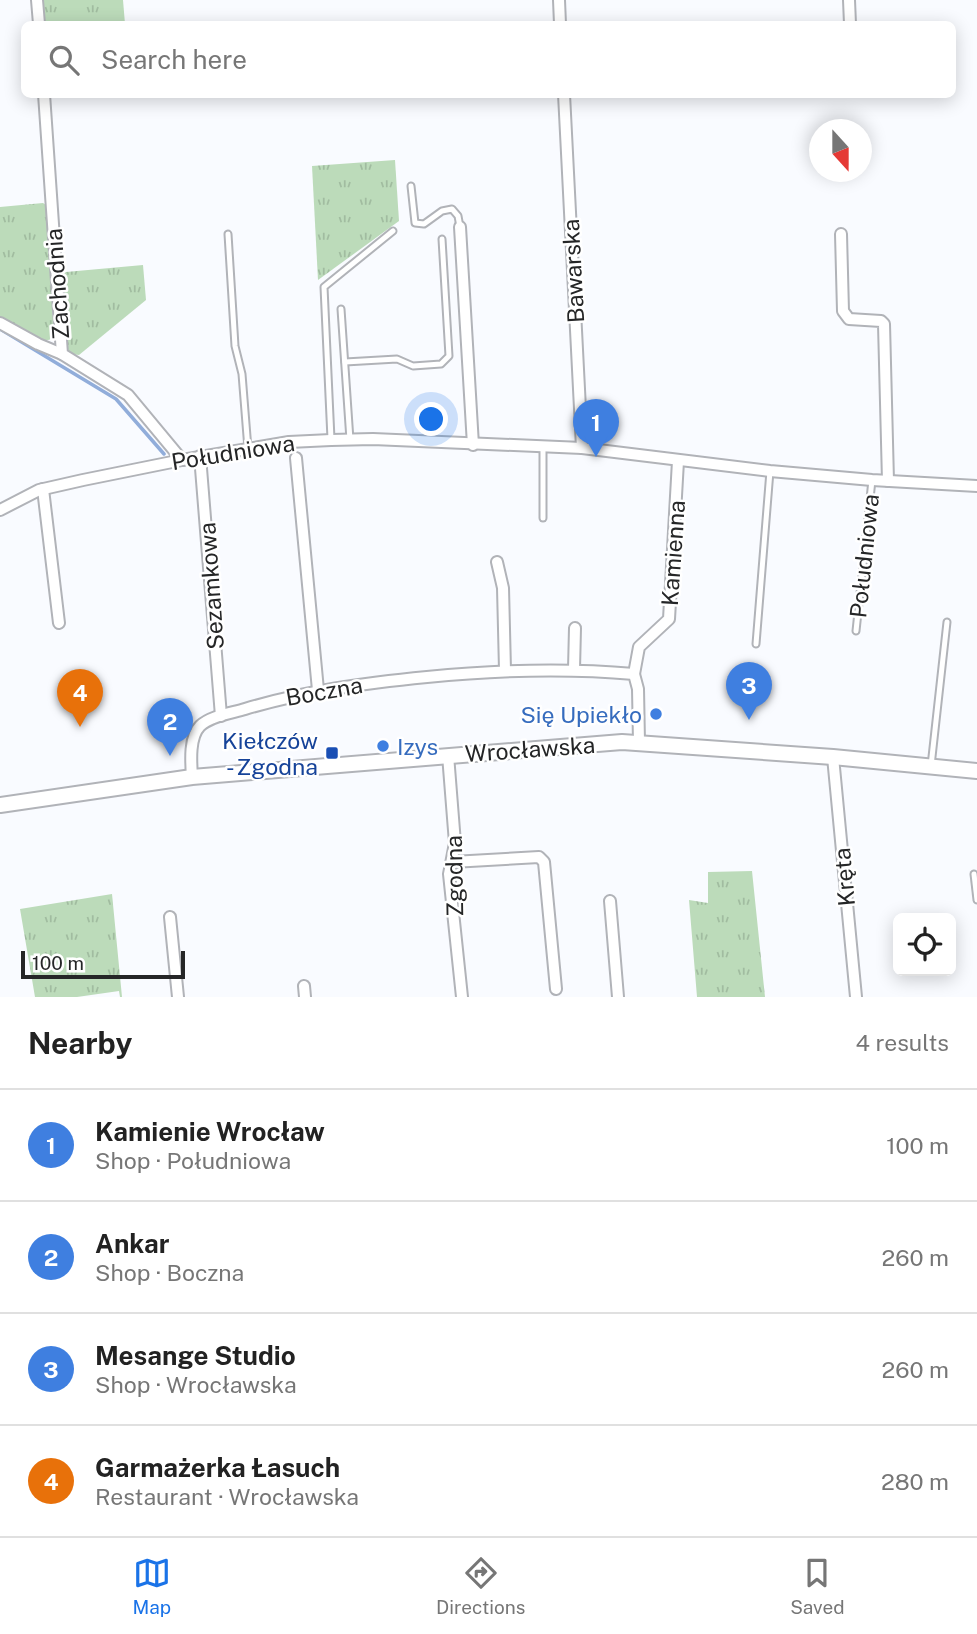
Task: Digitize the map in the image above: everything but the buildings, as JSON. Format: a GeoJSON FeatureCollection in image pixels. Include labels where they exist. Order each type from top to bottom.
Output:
{"type":"FeatureCollection","features":[{"type":"Feature","properties":{"kind":"street"},"geometry":{"type":"LineString","coordinates":[[37,0],[39,21]]}},
{"type":"Feature","properties":{"kind":"street"},"geometry":{"type":"LineString","coordinates":[[559,0],[561,21]]}},
{"type":"Feature","properties":{"kind":"street"},"geometry":{"type":"LineString","coordinates":[[849,0],[850,21]]}},
{"type":"Feature","properties":{"kind":"street","name":"Zachodnia"},"geometry":{"type":"LineString","coordinates":[[44,98],[62,354],[128,395],[182,460]]}},
{"type":"Feature","properties":{"kind":"street","name":"Bawarska"},"geometry":{"type":"LineString","coordinates":[[564,98],[583,449]]}},
{"type":"Feature","properties":{"kind":"street"},"geometry":{"type":"LineString","coordinates":[[460,227],[473,445]]}},
{"type":"Feature","properties":{"kind":"street"},"geometry":{"type":"LineString","coordinates":[[841,234],[845,317],[881,321],[884,324],[888,481]]}},
{"type":"Feature","properties":{"kind":"street"},"geometry":{"type":"LineString","coordinates":[[0,323],[62,354]]}},
{"type":"Feature","properties":{"kind":"street","name":"Południowa"},"geometry":{"type":"LineString","coordinates":[[0,510],[43,489],[200,456],[289,442],[350,439],[583,449],[770,471],[977,486]]}},
{"type":"Feature","properties":{"kind":"street","name":"Sezamkowa"},"geometry":{"type":"LineString","coordinates":[[200,456],[221,716]]}},
{"type":"Feature","properties":{"kind":"street"},"geometry":{"type":"LineString","coordinates":[[296,458],[318,690]]}},
{"type":"Feature","properties":{"kind":"street","name":"Kamienna"},"geometry":{"type":"LineString","coordinates":[[634,674],[639,648],[669,619],[678,461]]}},
{"type":"Feature","properties":{"kind":"street"},"geometry":{"type":"LineString","coordinates":[[43,489],[59,623]]}},
{"type":"Feature","properties":{"kind":"street"},"geometry":{"type":"LineString","coordinates":[[497,562],[503,588],[505,670]]}},
{"type":"Feature","properties":{"kind":"street"},"geometry":{"type":"LineString","coordinates":[[575,628],[575,669]]}},
{"type":"Feature","properties":{"kind":"street","name":"Boczna"},"geometry":{"type":"LineString","coordinates":[[192,777],[191,755],[197,729],[202,723],[283,698],[382,681],[505,670],[575,669],[634,674]]}},
{"type":"Feature","properties":{"kind":"street"},"geometry":{"type":"LineString","coordinates":[[634,674],[638,689],[639,742]]}},
{"type":"Feature","properties":{"kind":"street","name":"Wrocławska"},"geometry":{"type":"LineString","coordinates":[[0,805],[192,777],[639,742],[977,771]]}},
{"type":"Feature","properties":{"kind":"street","name":"Zgodna"},"geometry":{"type":"LineString","coordinates":[[448,755],[454,843],[449,874],[462,997]]}},
{"type":"Feature","properties":{"kind":"street","name":"Kręta"},"geometry":{"type":"LineString","coordinates":[[834,757],[856,997]]}},
{"type":"Feature","properties":{"kind":"street"},"geometry":{"type":"LineString","coordinates":[[452,862],[540,857],[544,862],[556,989]]}},
{"type":"Feature","properties":{"kind":"street"},"geometry":{"type":"LineString","coordinates":[[610,901],[618,997]]}},
{"type":"Feature","properties":{"kind":"street"},"geometry":{"type":"LineString","coordinates":[[170,917],[178,997]]}},
{"type":"Feature","properties":{"kind":"lane"},"geometry":{"type":"LineString","coordinates":[[411,186],[415,223],[424,224],[442,211],[452,209],[458,216],[460,227]]}},
{"type":"Feature","properties":{"kind":"lane"},"geometry":{"type":"LineString","coordinates":[[331,440],[324,287],[393,231]]}},
{"type":"Feature","properties":{"kind":"lane"},"geometry":{"type":"LineString","coordinates":[[228,234],[235,346],[243,374],[248,449]]}},
{"type":"Feature","properties":{"kind":"lane"},"geometry":{"type":"LineString","coordinates":[[345,362],[397,359],[413,366],[441,364],[447,360],[449,356],[442,239]]}},
{"type":"Feature","properties":{"kind":"lane"},"geometry":{"type":"LineString","coordinates":[[341,309],[350,439]]}},
{"type":"Feature","properties":{"kind":"lane"},"geometry":{"type":"LineString","coordinates":[[543,447],[544,519]]}},
{"type":"Feature","properties":{"kind":"lane"},"geometry":{"type":"LineString","coordinates":[[756,644],[770,471]]}},
{"type":"Feature","properties":{"kind":"lane","name":"Południowa"},"geometry":{"type":"LineString","coordinates":[[856,631],[872,480]]}},
{"type":"Feature","properties":{"kind":"lane"},"geometry":{"type":"LineString","coordinates":[[931,766],[947,622]]}},
{"type":"Feature","properties":{"kind":"lane"},"geometry":{"type":"LineString","coordinates":[[974,874],[977,900]]}},
{"type":"Feature","properties":{"kind":"green space"},"geometry":{"type":"Polygon","coordinates":[[[41,0],[123,0],[125,21],[43,21],[41,0]]]}},
{"type":"Feature","properties":{"kind":"green space"},"geometry":{"type":"Polygon","coordinates":[[[395,160],[399,221],[318,280],[312,166],[395,160]]]}},
{"type":"Feature","properties":{"kind":"green space"},"geometry":{"type":"Polygon","coordinates":[[[43,203],[46,205],[54,337],[48,340],[34,339],[0,320],[0,207],[43,203]]]}},
{"type":"Feature","properties":{"kind":"green space"},"geometry":{"type":"Polygon","coordinates":[[[143,265],[146,300],[79,355],[71,354],[65,345],[59,275],[66,272],[143,265]]]}},
{"type":"Feature","properties":{"kind":"green space"},"geometry":{"type":"Polygon","coordinates":[[[752,871],[765,997],[697,997],[689,900],[708,903],[708,872],[752,871]]]}},
{"type":"Feature","properties":{"kind":"green space"},"geometry":{"type":"Polygon","coordinates":[[[112,894],[122,997],[119,991],[77,997],[35,997],[20,909],[112,894]]]}},
{"type":"Feature","properties":{"kind":"waterway"},"geometry":{"type":"LineString","coordinates":[[0,329],[116,399],[164,454]]}},
{"type":"Feature","properties":{"kind":"place","name":"Kamienie Wrocław"},"geometry":{"type":"Point","coordinates":[596,457]}},
{"type":"Feature","properties":{"kind":"place","name":"Się Upiekło"},"geometry":{"type":"Point","coordinates":[656,714]}},
{"type":"Feature","properties":{"kind":"place","name":"Mesange Studio"},"geometry":{"type":"Point","coordinates":[749,720]}},
{"type":"Feature","properties":{"kind":"place","name":"Garmażerka Łasuch"},"geometry":{"type":"Point","coordinates":[80,727]}},
{"type":"Feature","properties":{"kind":"place","name":"Izys"},"geometry":{"type":"Point","coordinates":[383,746]}},
{"type":"Feature","properties":{"kind":"place","name":"Kiełczów - Zgodna"},"geometry":{"type":"Point","coordinates":[332,753]}},
{"type":"Feature","properties":{"kind":"place","name":"Ankar"},"geometry":{"type":"Point","coordinates":[170,756]}}]}
